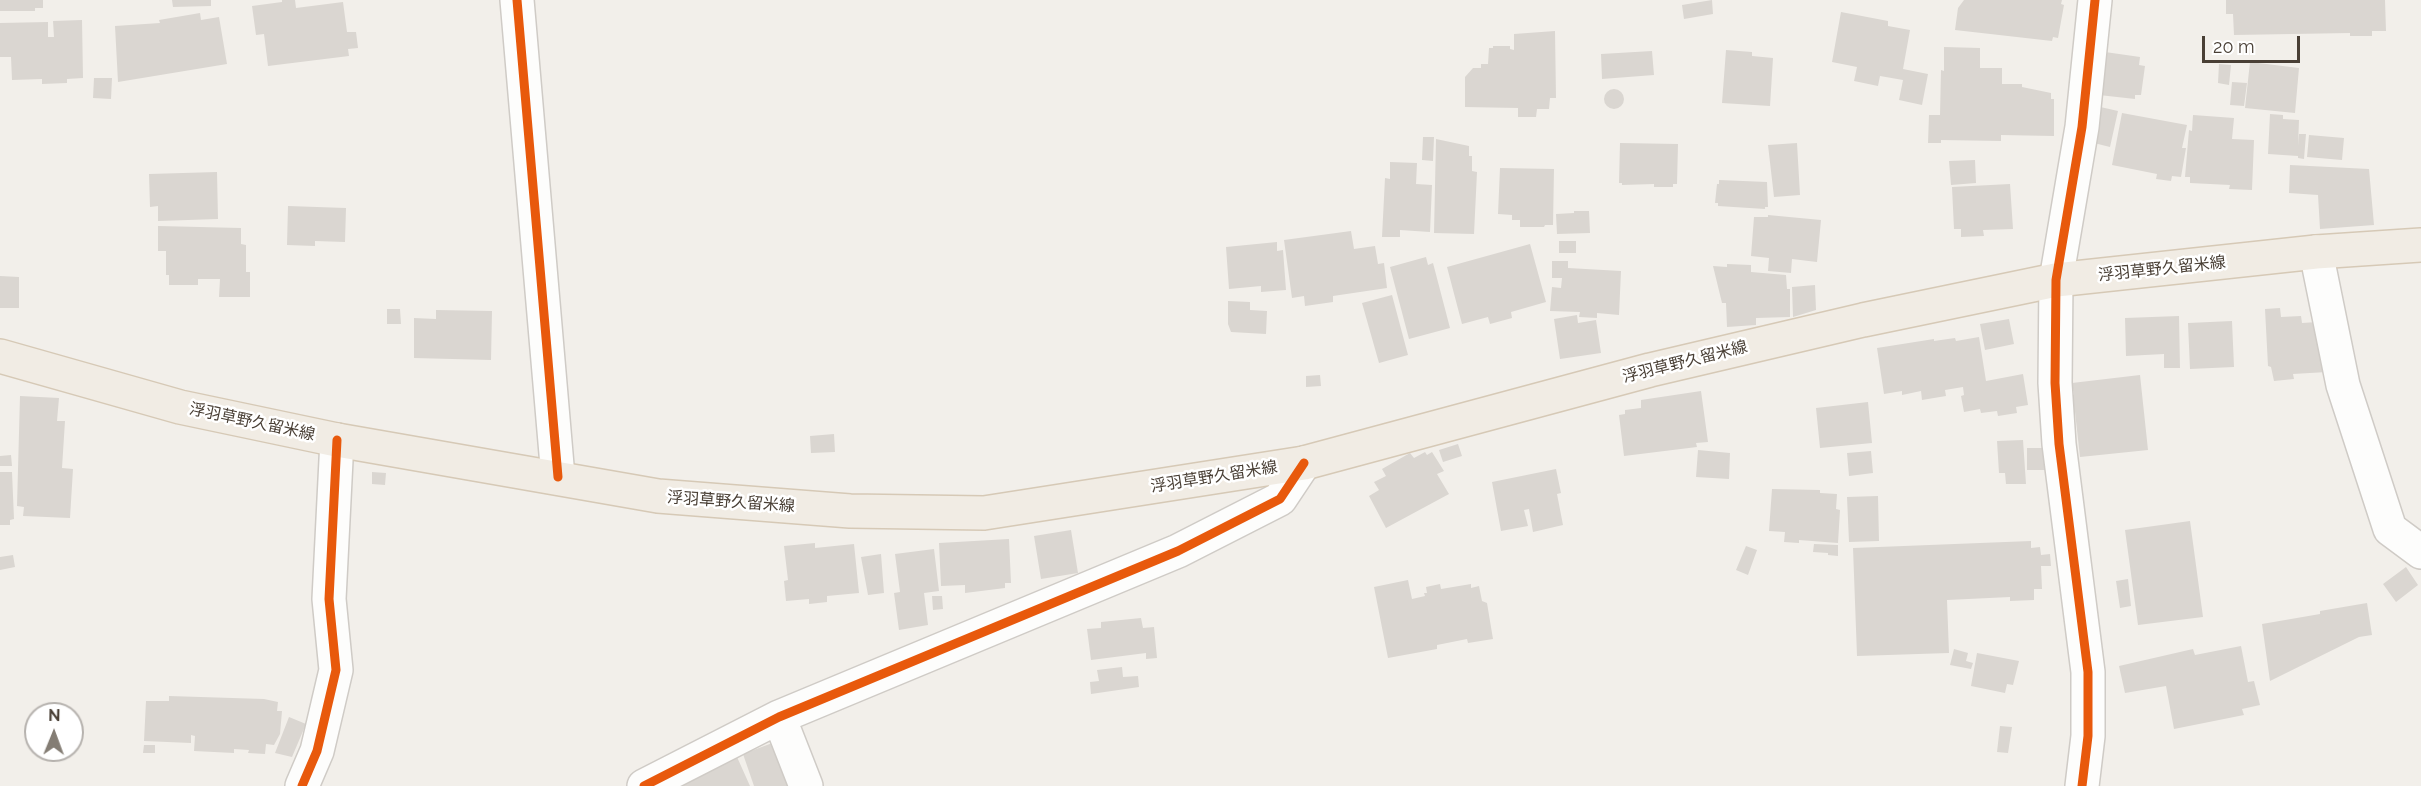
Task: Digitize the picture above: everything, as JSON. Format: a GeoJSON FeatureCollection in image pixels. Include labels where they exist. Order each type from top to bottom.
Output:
{"type":"FeatureCollection","features":[{"type":"Feature","properties":{"kind":"main road","name":"浮羽草野久留米線"},"geometry":{"type":"LineString","coordinates":[[0,356],[180,407],[337,440],[658,496],[850,511],[984,513],[1304,464],[1661,367],[1863,320],[2056,280],[2316,252],[2421,245]]}},
{"type":"Feature","properties":{"kind":"street"},"geometry":{"type":"LineString","coordinates":[[517,0],[558,477]]}},
{"type":"Feature","properties":{"kind":"street"},"geometry":{"type":"LineString","coordinates":[[2082,786],[2088,736],[2088,672],[2059,444],[2055,383],[2056,280],[2082,127],[2095,0]]}},
{"type":"Feature","properties":{"kind":"street"},"geometry":{"type":"LineString","coordinates":[[2316,252],[2343,385],[2390,529],[2421,552]]}},
{"type":"Feature","properties":{"kind":"street"},"geometry":{"type":"LineString","coordinates":[[302,786],[316,751],[336,670],[329,598],[337,440]]}},
{"type":"Feature","properties":{"kind":"street"},"geometry":{"type":"LineString","coordinates":[[644,786],[779,717],[1178,551],[1280,499],[1304,464]]}},
{"type":"Feature","properties":{"kind":"street"},"geometry":{"type":"LineString","coordinates":[[779,717],[806,786]]}},
{"type":"Feature","properties":{"kind":"building"},"geometry":{"type":"Polygon","coordinates":[[[0,0],[43,0],[43,8],[35,8],[35,11],[0,11],[0,0]]]}},
{"type":"Feature","properties":{"kind":"building"},"geometry":{"type":"Polygon","coordinates":[[[172,0],[211,0],[211,6],[173,7],[172,0]]]}},
{"type":"Feature","properties":{"kind":"building"},"geometry":{"type":"Polygon","coordinates":[[[282,0],[295,0],[296,8],[343,2],[347,32],[356,32],[358,48],[348,49],[349,56],[268,66],[264,34],[256,35],[252,6],[282,2],[282,0]]]}},
{"type":"Feature","properties":{"kind":"building"},"geometry":{"type":"Polygon","coordinates":[[[1712,0],[1713,14],[1684,19],[1682,5],[1712,0]]]}},
{"type":"Feature","properties":{"kind":"building"},"geometry":{"type":"Polygon","coordinates":[[[1964,0],[2062,0],[2061,4],[2064,5],[2058,38],[2053,37],[2052,41],[1955,30],[1958,8],[1964,0]]]}},
{"type":"Feature","properties":{"kind":"building"},"geometry":{"type":"Polygon","coordinates":[[[2226,0],[2385,0],[2386,31],[2372,31],[2372,36],[2350,36],[2350,33],[2234,35],[2233,14],[2226,14],[2226,0]]]}},
{"type":"Feature","properties":{"kind":"building"},"geometry":{"type":"Polygon","coordinates":[[[1841,12],[1888,21],[1888,26],[1910,30],[1903,69],[1928,74],[1922,105],[1899,100],[1903,80],[1880,76],[1878,86],[1854,81],[1857,67],[1832,62],[1841,12]]]}},
{"type":"Feature","properties":{"kind":"building"},"geometry":{"type":"Polygon","coordinates":[[[200,13],[201,20],[219,17],[227,64],[118,82],[115,26],[160,23],[159,20],[200,13]]]}},
{"type":"Feature","properties":{"kind":"building"},"geometry":{"type":"Polygon","coordinates":[[[82,20],[83,78],[67,79],[67,83],[42,84],[42,79],[12,80],[11,57],[0,57],[0,23],[48,22],[48,37],[54,37],[53,21],[82,20]]]}},
{"type":"Feature","properties":{"kind":"building"},"geometry":{"type":"Polygon","coordinates":[[[1555,31],[1556,98],[1550,98],[1549,109],[1537,109],[1536,117],[1518,117],[1518,108],[1465,107],[1465,77],[1473,68],[1481,68],[1481,64],[1488,64],[1489,48],[1510,46],[1510,49],[1514,50],[1514,34],[1555,31]]]}},
{"type":"Feature","properties":{"kind":"building"},"geometry":{"type":"Polygon","coordinates":[[[1944,47],[1980,48],[1980,68],[2002,68],[2002,84],[2022,84],[2022,87],[2051,93],[2051,99],[2054,99],[2054,136],[2001,135],[2001,141],[1941,140],[1941,143],[1928,143],[1929,115],[1940,115],[1944,47]]]}},
{"type":"Feature","properties":{"kind":"building"},"geometry":{"type":"Polygon","coordinates":[[[1726,50],[1752,52],[1752,56],[1773,58],[1770,106],[1722,103],[1726,50]]]}},
{"type":"Feature","properties":{"kind":"building"},"geometry":{"type":"Polygon","coordinates":[[[1652,51],[1654,75],[1602,79],[1601,54],[1652,51]]]}},
{"type":"Feature","properties":{"kind":"building"},"geometry":{"type":"Polygon","coordinates":[[[2105,52],[2140,57],[2139,65],[2145,66],[2141,95],[2135,95],[2135,99],[2099,95],[2105,52]]]}},
{"type":"Feature","properties":{"kind":"building"},"geometry":{"type":"Polygon","coordinates":[[[2250,62],[2299,68],[2295,113],[2245,108],[2250,62]]]}},
{"type":"Feature","properties":{"kind":"building"},"geometry":{"type":"Polygon","coordinates":[[[2219,64],[2231,65],[2229,85],[2218,83],[2219,64]]]}},
{"type":"Feature","properties":{"kind":"building"},"geometry":{"type":"Polygon","coordinates":[[[94,78],[112,78],[111,99],[93,98],[94,78]]]}},
{"type":"Feature","properties":{"kind":"building"},"geometry":{"type":"Polygon","coordinates":[[[2232,82],[2247,83],[2244,106],[2230,105],[2232,82]]]}},
{"type":"Feature","properties":{"kind":"building"},"geometry":{"type":"Polygon","coordinates":[[[1614,89],[1621,92],[1624,99],[1621,106],[1614,109],[1607,106],[1604,99],[1607,92],[1614,89]]]}},
{"type":"Feature","properties":{"kind":"building"},"geometry":{"type":"Polygon","coordinates":[[[2096,106],[2118,111],[2110,147],[2090,142],[2096,106]]]}},
{"type":"Feature","properties":{"kind":"building"},"geometry":{"type":"Polygon","coordinates":[[[2122,113],[2187,125],[2182,148],[2186,148],[2181,177],[2172,176],[2171,181],[2156,179],[2157,174],[2112,165],[2122,113]]]}},
{"type":"Feature","properties":{"kind":"building"},"geometry":{"type":"Polygon","coordinates":[[[2270,114],[2283,115],[2283,119],[2299,120],[2298,146],[2299,134],[2306,134],[2304,159],[2298,156],[2268,154],[2270,114]]]}},
{"type":"Feature","properties":{"kind":"building"},"geometry":{"type":"Polygon","coordinates":[[[2193,115],[2234,118],[2232,139],[2254,140],[2252,190],[2229,189],[2230,185],[2190,183],[2190,177],[2185,177],[2189,130],[2192,131],[2193,115]]]}},
{"type":"Feature","properties":{"kind":"building"},"geometry":{"type":"Polygon","coordinates":[[[2309,135],[2344,138],[2342,160],[2307,157],[2309,135]]]}},
{"type":"Feature","properties":{"kind":"building"},"geometry":{"type":"Polygon","coordinates":[[[1423,137],[1434,137],[1433,161],[1422,160],[1423,137]]]}},
{"type":"Feature","properties":{"kind":"building"},"geometry":{"type":"Polygon","coordinates":[[[1436,139],[1469,146],[1472,171],[1477,172],[1474,234],[1434,233],[1436,139]]]}},
{"type":"Feature","properties":{"kind":"building"},"geometry":{"type":"Polygon","coordinates":[[[1620,143],[1678,144],[1677,184],[1673,184],[1673,187],[1654,187],[1654,184],[1622,185],[1619,183],[1620,143]]]}},
{"type":"Feature","properties":{"kind":"building"},"geometry":{"type":"Polygon","coordinates":[[[1797,143],[1800,195],[1774,197],[1768,145],[1797,143]]]}},
{"type":"Feature","properties":{"kind":"building"},"geometry":{"type":"Polygon","coordinates":[[[1975,160],[1976,183],[1951,185],[1949,161],[1975,160]]]}},
{"type":"Feature","properties":{"kind":"building"},"geometry":{"type":"Polygon","coordinates":[[[1390,162],[1417,163],[1416,184],[1432,185],[1430,232],[1400,230],[1400,237],[1382,237],[1385,178],[1390,179],[1390,162]]]}},
{"type":"Feature","properties":{"kind":"building"},"geometry":{"type":"Polygon","coordinates":[[[2290,165],[2369,169],[2374,225],[2320,229],[2318,195],[2289,193],[2290,165]]]}},
{"type":"Feature","properties":{"kind":"building"},"geometry":{"type":"Polygon","coordinates":[[[1500,168],[1554,169],[1553,225],[1520,227],[1520,220],[1512,220],[1512,215],[1498,214],[1500,168]]]}},
{"type":"Feature","properties":{"kind":"building"},"geometry":{"type":"Polygon","coordinates":[[[217,172],[218,219],[158,221],[158,206],[150,207],[149,174],[217,172]]]}},
{"type":"Feature","properties":{"kind":"building"},"geometry":{"type":"Polygon","coordinates":[[[1719,180],[1767,182],[1768,207],[1765,209],[1718,206],[1718,203],[1715,203],[1719,180]]]}},
{"type":"Feature","properties":{"kind":"building"},"geometry":{"type":"Polygon","coordinates":[[[2010,184],[2013,229],[1983,230],[1984,236],[1961,237],[1961,229],[1954,229],[1952,187],[2010,184]]]}},
{"type":"Feature","properties":{"kind":"building"},"geometry":{"type":"Polygon","coordinates":[[[288,206],[346,208],[345,242],[315,241],[315,246],[287,245],[288,206]]]}},
{"type":"Feature","properties":{"kind":"building"},"geometry":{"type":"Polygon","coordinates":[[[1574,211],[1589,211],[1590,233],[1557,234],[1556,214],[1574,213],[1574,211]]]}},
{"type":"Feature","properties":{"kind":"building"},"geometry":{"type":"Polygon","coordinates":[[[1768,215],[1821,220],[1817,262],[1792,259],[1791,273],[1768,271],[1769,258],[1751,256],[1754,217],[1768,217],[1768,215]]]}},
{"type":"Feature","properties":{"kind":"building"},"geometry":{"type":"Polygon","coordinates":[[[158,226],[241,228],[241,244],[246,245],[246,272],[250,272],[250,297],[219,297],[220,279],[198,279],[198,285],[169,285],[169,275],[166,275],[166,251],[158,251],[158,226]]]}},
{"type":"Feature","properties":{"kind":"building"},"geometry":{"type":"Polygon","coordinates":[[[1351,231],[1354,249],[1375,246],[1378,264],[1384,263],[1387,288],[1333,296],[1333,302],[1305,306],[1304,296],[1292,298],[1284,240],[1351,231]]]}},
{"type":"Feature","properties":{"kind":"building"},"geometry":{"type":"Polygon","coordinates":[[[1559,241],[1576,241],[1576,253],[1559,253],[1559,241]]]}},
{"type":"Feature","properties":{"kind":"building"},"geometry":{"type":"Polygon","coordinates":[[[1277,242],[1277,251],[1283,250],[1286,290],[1261,292],[1261,286],[1229,289],[1226,247],[1277,242]]]}},
{"type":"Feature","properties":{"kind":"building"},"geometry":{"type":"Polygon","coordinates":[[[1530,244],[1546,302],[1511,312],[1512,318],[1490,324],[1488,317],[1462,324],[1447,267],[1530,244]]]}},
{"type":"Feature","properties":{"kind":"building"},"geometry":{"type":"Polygon","coordinates":[[[1426,257],[1428,265],[1433,263],[1450,328],[1409,339],[1390,267],[1426,257]]]}},
{"type":"Feature","properties":{"kind":"building"},"geometry":{"type":"Polygon","coordinates":[[[1552,261],[1568,261],[1568,268],[1621,271],[1619,315],[1597,313],[1597,318],[1579,317],[1580,312],[1550,311],[1552,287],[1561,288],[1562,278],[1552,278],[1552,261]]]}},
{"type":"Feature","properties":{"kind":"building"},"geometry":{"type":"Polygon","coordinates":[[[1727,264],[1751,265],[1751,272],[1786,275],[1787,289],[1790,289],[1790,317],[1756,318],[1756,325],[1727,327],[1726,303],[1722,303],[1713,266],[1727,267],[1727,264]]]}},
{"type":"Feature","properties":{"kind":"building"},"geometry":{"type":"Polygon","coordinates":[[[0,276],[19,277],[19,308],[0,308],[0,276]]]}},
{"type":"Feature","properties":{"kind":"building"},"geometry":{"type":"Polygon","coordinates":[[[1815,285],[1816,310],[1793,317],[1792,287],[1815,285]]]}},
{"type":"Feature","properties":{"kind":"building"},"geometry":{"type":"Polygon","coordinates":[[[1392,295],[1408,355],[1379,363],[1362,303],[1392,295]]]}},
{"type":"Feature","properties":{"kind":"building"},"geometry":{"type":"Polygon","coordinates":[[[1228,301],[1250,302],[1250,310],[1267,311],[1266,334],[1231,332],[1228,324],[1228,301]]]}},
{"type":"Feature","properties":{"kind":"building"},"geometry":{"type":"Polygon","coordinates":[[[2280,308],[2281,317],[2301,316],[2302,323],[2317,322],[2327,372],[2293,374],[2294,379],[2274,381],[2271,367],[2268,366],[2265,309],[2280,308]]]}},
{"type":"Feature","properties":{"kind":"building"},"geometry":{"type":"Polygon","coordinates":[[[387,309],[400,309],[401,324],[387,324],[387,309]]]}},
{"type":"Feature","properties":{"kind":"building"},"geometry":{"type":"Polygon","coordinates":[[[436,310],[492,311],[491,360],[414,358],[414,318],[436,319],[436,310]]]}},
{"type":"Feature","properties":{"kind":"building"},"geometry":{"type":"Polygon","coordinates":[[[1577,315],[1578,323],[1596,320],[1601,353],[1560,359],[1554,319],[1577,315]]]}},
{"type":"Feature","properties":{"kind":"building"},"geometry":{"type":"Polygon","coordinates":[[[2179,316],[2180,368],[2164,368],[2164,354],[2126,356],[2125,318],[2179,316]]]}},
{"type":"Feature","properties":{"kind":"building"},"geometry":{"type":"Polygon","coordinates":[[[2009,319],[2014,344],[1985,350],[1980,324],[2009,319]]]}},
{"type":"Feature","properties":{"kind":"building"},"geometry":{"type":"Polygon","coordinates":[[[2232,321],[2234,367],[2190,369],[2188,323],[2232,321]]]}},
{"type":"Feature","properties":{"kind":"building"},"geometry":{"type":"Polygon","coordinates":[[[1979,337],[1986,381],[2023,374],[2028,405],[2016,407],[2017,413],[1998,416],[1997,411],[1981,413],[1980,409],[1964,412],[1961,396],[1964,395],[1963,387],[1945,390],[1946,396],[1922,400],[1921,391],[1902,395],[1902,391],[1884,394],[1877,348],[1934,339],[1934,341],[1955,338],[1956,341],[1979,337]]]}},
{"type":"Feature","properties":{"kind":"building"},"geometry":{"type":"Polygon","coordinates":[[[1320,375],[1321,386],[1306,387],[1306,376],[1320,375]]]}},
{"type":"Feature","properties":{"kind":"building"},"geometry":{"type":"Polygon","coordinates":[[[2140,375],[2148,450],[2080,457],[2075,412],[2069,413],[2068,395],[2074,395],[2072,383],[2140,375]]]}},
{"type":"Feature","properties":{"kind":"building"},"geometry":{"type":"Polygon","coordinates":[[[1701,391],[1708,442],[1696,443],[1697,447],[1624,456],[1619,415],[1625,414],[1625,410],[1641,408],[1641,400],[1701,391]]]}},
{"type":"Feature","properties":{"kind":"building"},"geometry":{"type":"Polygon","coordinates":[[[20,396],[59,398],[57,421],[65,421],[62,468],[73,469],[70,518],[23,516],[24,507],[17,506],[20,396]]]}},
{"type":"Feature","properties":{"kind":"building"},"geometry":{"type":"Polygon","coordinates":[[[1868,402],[1872,443],[1820,448],[1816,408],[1868,402]]]}},
{"type":"Feature","properties":{"kind":"building"},"geometry":{"type":"Polygon","coordinates":[[[834,434],[835,452],[811,453],[810,436],[834,434]]]}},
{"type":"Feature","properties":{"kind":"building"},"geometry":{"type":"Polygon","coordinates":[[[2023,440],[2026,484],[2006,484],[2005,473],[1999,473],[1997,441],[2023,440]]]}},
{"type":"Feature","properties":{"kind":"building"},"geometry":{"type":"Polygon","coordinates":[[[1458,444],[1462,456],[1443,462],[1439,450],[1458,444]]]}},
{"type":"Feature","properties":{"kind":"building"},"geometry":{"type":"Polygon","coordinates":[[[2027,448],[2046,448],[2046,470],[2027,470],[2027,448]]]}},
{"type":"Feature","properties":{"kind":"building"},"geometry":{"type":"Polygon","coordinates":[[[1698,450],[1730,453],[1729,479],[1696,477],[1698,450]]]}},
{"type":"Feature","properties":{"kind":"building"},"geometry":{"type":"Polygon","coordinates":[[[1871,451],[1873,473],[1849,476],[1847,453],[1871,451]]]}},
{"type":"Feature","properties":{"kind":"building"},"geometry":{"type":"Polygon","coordinates":[[[1425,452],[1427,455],[1432,452],[1444,471],[1437,474],[1449,494],[1386,528],[1369,496],[1379,490],[1374,482],[1386,476],[1382,469],[1410,453],[1414,458],[1425,452]]]}},
{"type":"Feature","properties":{"kind":"building"},"geometry":{"type":"Polygon","coordinates":[[[11,455],[12,466],[0,466],[0,456],[11,455]]]}},
{"type":"Feature","properties":{"kind":"building"},"geometry":{"type":"Polygon","coordinates":[[[1556,469],[1561,493],[1557,494],[1563,525],[1533,532],[1529,509],[1524,510],[1528,526],[1501,531],[1492,482],[1556,469]]]}},
{"type":"Feature","properties":{"kind":"building"},"geometry":{"type":"Polygon","coordinates":[[[0,472],[12,472],[14,519],[10,520],[10,525],[0,525],[0,472]]]}},
{"type":"Feature","properties":{"kind":"building"},"geometry":{"type":"Polygon","coordinates":[[[372,472],[386,473],[385,485],[372,484],[372,472]]]}},
{"type":"Feature","properties":{"kind":"building"},"geometry":{"type":"Polygon","coordinates":[[[1772,489],[1820,490],[1820,493],[1837,494],[1836,509],[1840,510],[1838,543],[1799,540],[1799,543],[1784,542],[1785,532],[1769,531],[1772,489]]]}},
{"type":"Feature","properties":{"kind":"building"},"geometry":{"type":"Polygon","coordinates":[[[1878,496],[1879,541],[1849,542],[1847,497],[1878,496]]]}},
{"type":"Feature","properties":{"kind":"building"},"geometry":{"type":"Polygon","coordinates":[[[2190,521],[2203,617],[2138,625],[2125,530],[2190,521]]]}},
{"type":"Feature","properties":{"kind":"building"},"geometry":{"type":"Polygon","coordinates":[[[1071,530],[1078,573],[1041,579],[1034,536],[1071,530]]]}},
{"type":"Feature","properties":{"kind":"building"},"geometry":{"type":"Polygon","coordinates":[[[1009,539],[1011,583],[1005,583],[1005,588],[965,593],[965,585],[941,586],[939,543],[1009,539]]]}},
{"type":"Feature","properties":{"kind":"building"},"geometry":{"type":"Polygon","coordinates":[[[2031,541],[2031,548],[2040,547],[2041,555],[2050,554],[2051,566],[2041,566],[2042,589],[2034,589],[2034,600],[2010,601],[2010,597],[1947,600],[1949,653],[1857,656],[1853,548],[2031,541]]]}},
{"type":"Feature","properties":{"kind":"building"},"geometry":{"type":"Polygon","coordinates":[[[815,543],[815,548],[854,544],[859,593],[827,596],[827,602],[809,604],[809,599],[786,601],[784,581],[788,580],[784,546],[815,543]]]}},
{"type":"Feature","properties":{"kind":"building"},"geometry":{"type":"Polygon","coordinates":[[[1814,544],[1838,545],[1838,556],[1813,552],[1814,544]]]}},
{"type":"Feature","properties":{"kind":"building"},"geometry":{"type":"Polygon","coordinates":[[[1746,546],[1757,550],[1748,575],[1736,570],[1746,546]]]}},
{"type":"Feature","properties":{"kind":"building"},"geometry":{"type":"Polygon","coordinates":[[[934,549],[939,591],[924,593],[928,625],[899,630],[894,593],[900,592],[895,554],[934,549]]]}},
{"type":"Feature","properties":{"kind":"building"},"geometry":{"type":"Polygon","coordinates":[[[881,554],[884,593],[868,595],[861,557],[881,554]]]}},
{"type":"Feature","properties":{"kind":"building"},"geometry":{"type":"Polygon","coordinates":[[[13,555],[15,567],[0,570],[0,557],[13,555]]]}},
{"type":"Feature","properties":{"kind":"building"},"geometry":{"type":"Polygon","coordinates":[[[2406,567],[2418,585],[2396,602],[2383,584],[2406,567]]]}},
{"type":"Feature","properties":{"kind":"building"},"geometry":{"type":"Polygon","coordinates":[[[2128,579],[2131,606],[2120,608],[2116,581],[2128,579]]]}},
{"type":"Feature","properties":{"kind":"building"},"geometry":{"type":"Polygon","coordinates":[[[1408,580],[1412,599],[1425,596],[1426,587],[1440,584],[1441,589],[1471,584],[1471,588],[1479,586],[1482,601],[1487,603],[1493,639],[1468,643],[1467,639],[1437,645],[1437,649],[1388,658],[1374,587],[1408,580]]]}},
{"type":"Feature","properties":{"kind":"building"},"geometry":{"type":"Polygon","coordinates":[[[932,596],[942,596],[943,609],[933,610],[932,596]]]}},
{"type":"Feature","properties":{"kind":"building"},"geometry":{"type":"Polygon","coordinates":[[[2367,603],[2372,635],[2359,637],[2270,681],[2262,624],[2367,603]]]}},
{"type":"Feature","properties":{"kind":"building"},"geometry":{"type":"Polygon","coordinates":[[[1141,618],[1143,628],[1154,627],[1157,658],[1146,659],[1146,653],[1091,660],[1087,629],[1101,628],[1101,622],[1141,618]]]}},
{"type":"Feature","properties":{"kind":"building"},"geometry":{"type":"Polygon","coordinates":[[[2241,646],[2248,682],[2254,681],[2260,705],[2242,709],[2244,715],[2174,729],[2166,686],[2125,693],[2119,666],[2193,649],[2195,655],[2241,646]]]}},
{"type":"Feature","properties":{"kind":"building"},"geometry":{"type":"Polygon","coordinates":[[[1954,649],[1968,653],[1966,661],[1973,663],[1971,669],[1950,665],[1954,649]]]}},
{"type":"Feature","properties":{"kind":"building"},"geometry":{"type":"Polygon","coordinates":[[[1977,653],[2019,661],[2013,685],[2007,684],[2005,693],[1971,686],[1977,653]]]}},
{"type":"Feature","properties":{"kind":"building"},"geometry":{"type":"Polygon","coordinates":[[[1122,667],[1123,677],[1138,676],[1139,687],[1091,694],[1090,682],[1099,681],[1097,670],[1122,667]]]}},
{"type":"Feature","properties":{"kind":"building"},"geometry":{"type":"Polygon","coordinates":[[[169,696],[264,699],[278,702],[277,711],[282,711],[280,734],[274,745],[266,744],[265,754],[234,749],[234,753],[194,751],[195,736],[191,735],[191,743],[144,741],[146,701],[169,701],[169,696]]]}},
{"type":"Feature","properties":{"kind":"building"},"geometry":{"type":"Polygon","coordinates":[[[289,717],[306,724],[292,757],[275,753],[289,717]]]}},
{"type":"Feature","properties":{"kind":"building"},"geometry":{"type":"Polygon","coordinates":[[[2000,726],[2012,727],[2008,753],[1997,752],[2000,726]]]}},
{"type":"Feature","properties":{"kind":"building"},"geometry":{"type":"Polygon","coordinates":[[[775,742],[792,786],[754,786],[743,754],[775,742]]]}},
{"type":"Feature","properties":{"kind":"building"},"geometry":{"type":"Polygon","coordinates":[[[144,745],[155,745],[155,753],[143,753],[144,745]]]}},
{"type":"Feature","properties":{"kind":"building"},"geometry":{"type":"Polygon","coordinates":[[[737,757],[750,786],[663,786],[717,766],[737,757]]]}},
{"type":"Feature","properties":{"kind":"cycle path"},"geometry":{"type":"LineString","coordinates":[[517,0],[558,477]]}},
{"type":"Feature","properties":{"kind":"cycle path"},"geometry":{"type":"LineString","coordinates":[[2082,786],[2088,736],[2088,672],[2059,444],[2055,383],[2056,280],[2082,127],[2095,0]]}},
{"type":"Feature","properties":{"kind":"cycle path"},"geometry":{"type":"LineString","coordinates":[[302,786],[317,751],[336,670],[329,599],[337,440]]}},
{"type":"Feature","properties":{"kind":"cycle path"},"geometry":{"type":"LineString","coordinates":[[644,786],[779,717],[1178,551],[1280,499],[1304,463]]}}]}
